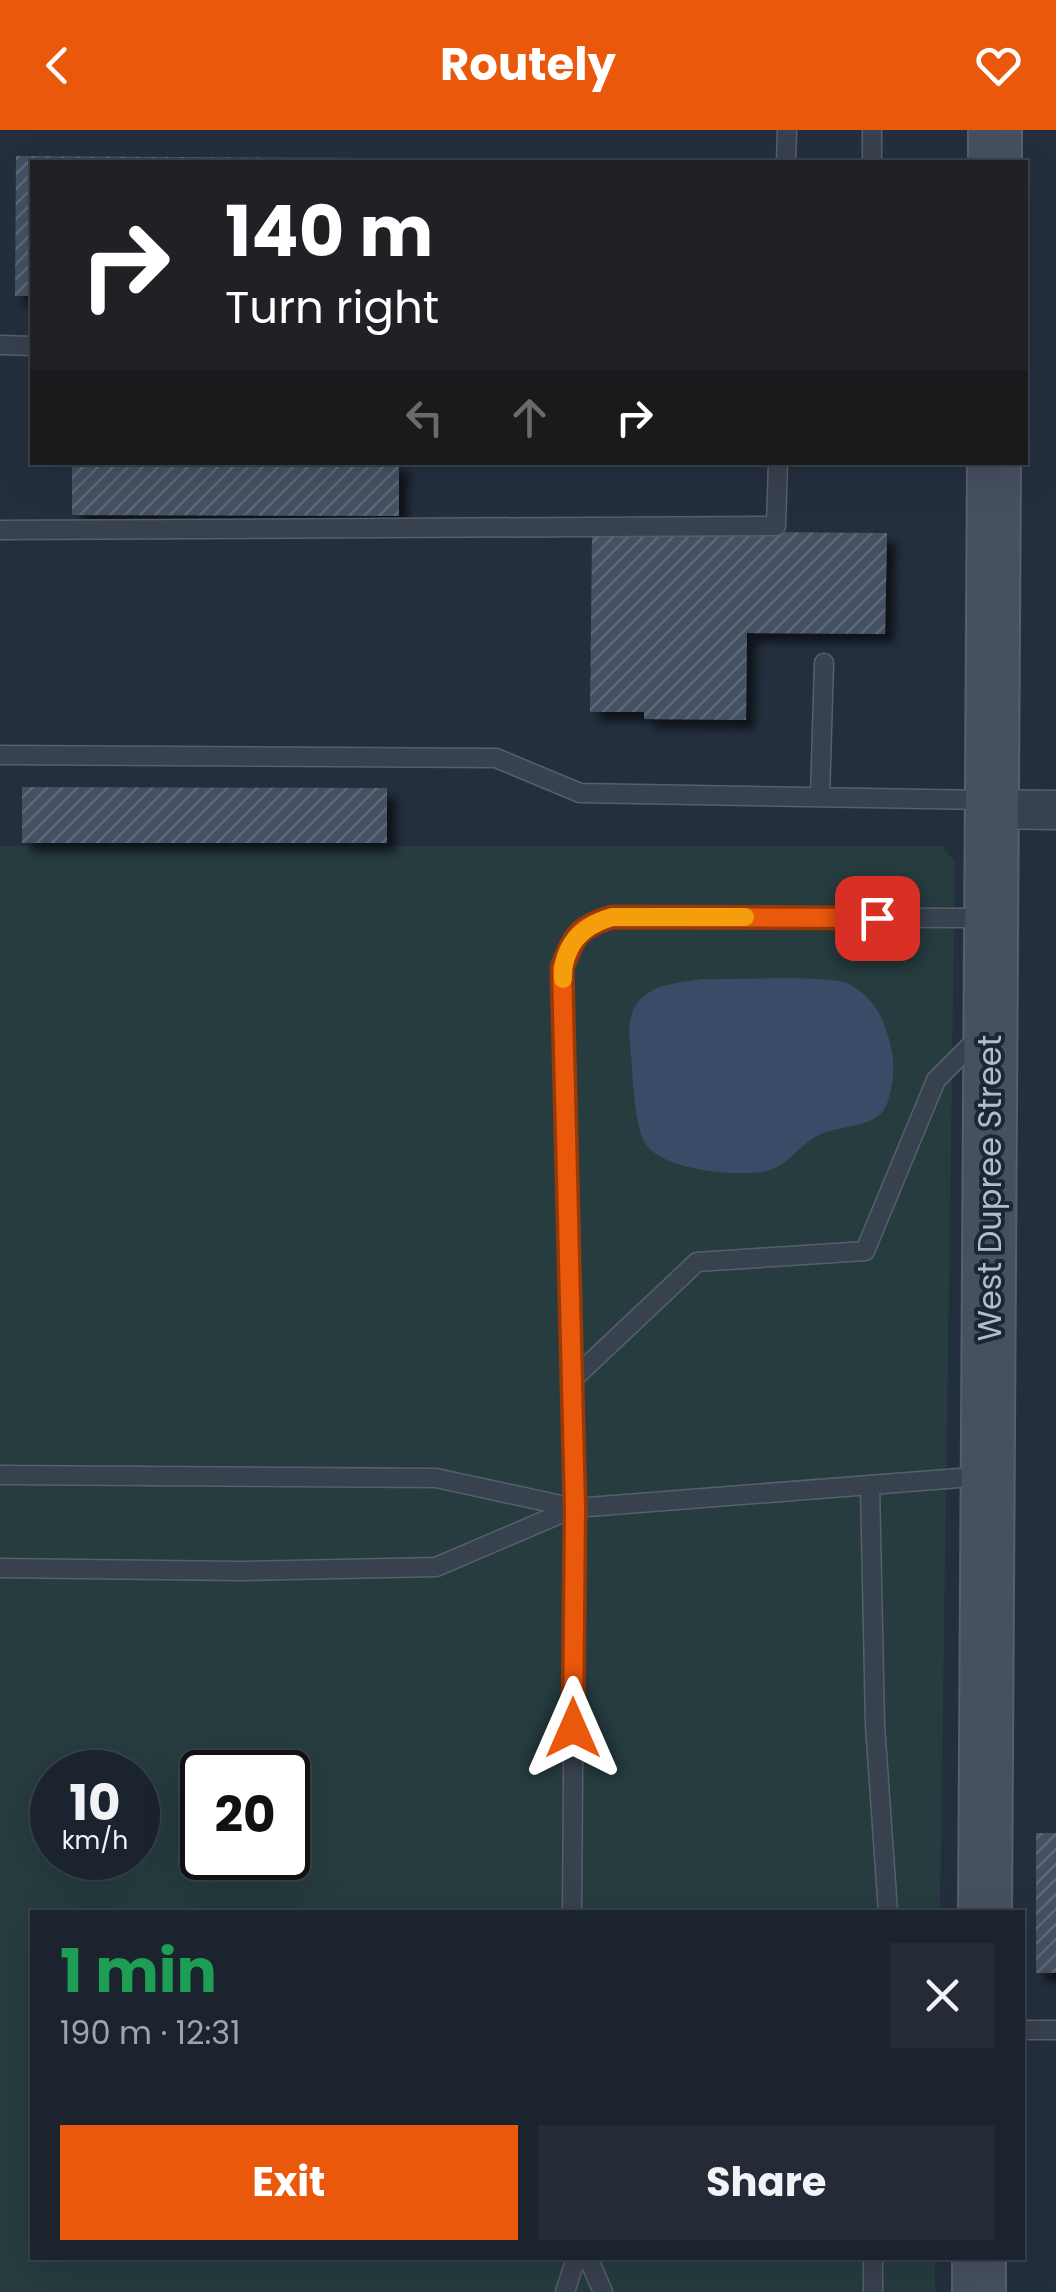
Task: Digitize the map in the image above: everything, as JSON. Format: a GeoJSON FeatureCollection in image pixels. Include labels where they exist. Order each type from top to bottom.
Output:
{"type":"FeatureCollection","features":[{"type":"Feature","properties":{"kind":"street"},"geometry":{"type":"LineString","coordinates":[[995,130],[995,160]]}},
{"type":"Feature","properties":{"kind":"street","name":"West Dupree Street"},"geometry":{"type":"LineString","coordinates":[[985,1910],[994,465]]}},
{"type":"Feature","properties":{"kind":"street"},"geometry":{"type":"LineString","coordinates":[[992,804],[1056,810]]}},
{"type":"Feature","properties":{"kind":"street"},"geometry":{"type":"LineString","coordinates":[[979,2292],[980,2260]]}},
{"type":"Feature","properties":{"kind":"lane"},"geometry":{"type":"LineString","coordinates":[[786,160],[787,130]]}},
{"type":"Feature","properties":{"kind":"lane"},"geometry":{"type":"LineString","coordinates":[[872,130],[872,160]]}},
{"type":"Feature","properties":{"kind":"lane"},"geometry":{"type":"LineString","coordinates":[[0,345],[30,346]]}},
{"type":"Feature","properties":{"kind":"lane"},"geometry":{"type":"LineString","coordinates":[[0,530],[776,526],[778,465]]}},
{"type":"Feature","properties":{"kind":"lane"},"geometry":{"type":"LineString","coordinates":[[820,797],[824,663]]}},
{"type":"Feature","properties":{"kind":"lane"},"geometry":{"type":"LineString","coordinates":[[0,756],[496,758],[580,793],[992,804]]}},
{"type":"Feature","properties":{"kind":"lane"},"geometry":{"type":"LineString","coordinates":[[572,1910],[575,1508],[562,968],[574,936],[593,922],[612,917],[991,918]]}},
{"type":"Feature","properties":{"kind":"lane"},"geometry":{"type":"LineString","coordinates":[[572,1380],[697,1262],[865,1250],[936,1080],[990,1026]]}},
{"type":"Feature","properties":{"kind":"lane"},"geometry":{"type":"LineString","coordinates":[[0,1475],[436,1478],[575,1508],[988,1476]]}},
{"type":"Feature","properties":{"kind":"lane"},"geometry":{"type":"LineString","coordinates":[[870,1485],[874,1725],[888,1910]]}},
{"type":"Feature","properties":{"kind":"lane"},"geometry":{"type":"LineString","coordinates":[[0,1568],[436,1568],[575,1508]]}},
{"type":"Feature","properties":{"kind":"lane"},"geometry":{"type":"LineString","coordinates":[[1025,2030],[1056,2030]]}},
{"type":"Feature","properties":{"kind":"lane"},"geometry":{"type":"LineString","coordinates":[[565,2292],[575,2260]]}},
{"type":"Feature","properties":{"kind":"lane"},"geometry":{"type":"LineString","coordinates":[[589,2260],[603,2292]]}},
{"type":"Feature","properties":{"kind":"lane"},"geometry":{"type":"LineString","coordinates":[[873,2260],[873,2292]]}},
{"type":"Feature","properties":{"kind":"green space"},"geometry":{"type":"Polygon","coordinates":[[[0,846],[942,846],[955,862],[940,1910],[30,1910],[30,2260],[935,2260],[935,2292],[0,2292],[0,846]]]}},
{"type":"Feature","properties":{"kind":"water"},"geometry":{"type":"Polygon","coordinates":[[[701,979],[819,979],[846,983],[860,991],[879,1013],[891,1046],[892,1082],[883,1111],[868,1122],[817,1136],[767,1171],[702,1170],[654,1152],[645,1143],[637,1118],[631,1017],[638,1002],[652,991],[701,979]]]}},
{"type":"Feature","properties":{"kind":"building"},"geometry":{"type":"Polygon","coordinates":[[[16,156],[539,159],[30,160],[30,296],[15,296],[16,156]]]}},
{"type":"Feature","properties":{"kind":"building"},"geometry":{"type":"Polygon","coordinates":[[[72,465],[399,465],[399,516],[72,515],[72,465]]]}},
{"type":"Feature","properties":{"kind":"building"},"geometry":{"type":"Polygon","coordinates":[[[645,531],[887,533],[885,634],[747,633],[746,720],[644,719],[644,712],[590,712],[592,537],[644,537],[645,531]]]}},
{"type":"Feature","properties":{"kind":"building"},"geometry":{"type":"Polygon","coordinates":[[[22,787],[387,788],[387,843],[22,843],[22,787]]]}},
{"type":"Feature","properties":{"kind":"building"},"geometry":{"type":"Polygon","coordinates":[[[1036,1833],[1056,1833],[1056,1973],[1036,1973],[1036,1833]]]}},
{"type":"Feature","properties":{"kind":"slow traffic"},"geometry":{"type":"LineString","coordinates":[[563,979],[562,968],[574,936],[593,922],[612,917],[745,917]]}},
{"type":"Feature","properties":{"kind":"route"},"geometry":{"type":"LineString","coordinates":[[573,1728],[575,1508],[562,968],[574,936],[593,922],[612,917],[877,918]]}}]}
